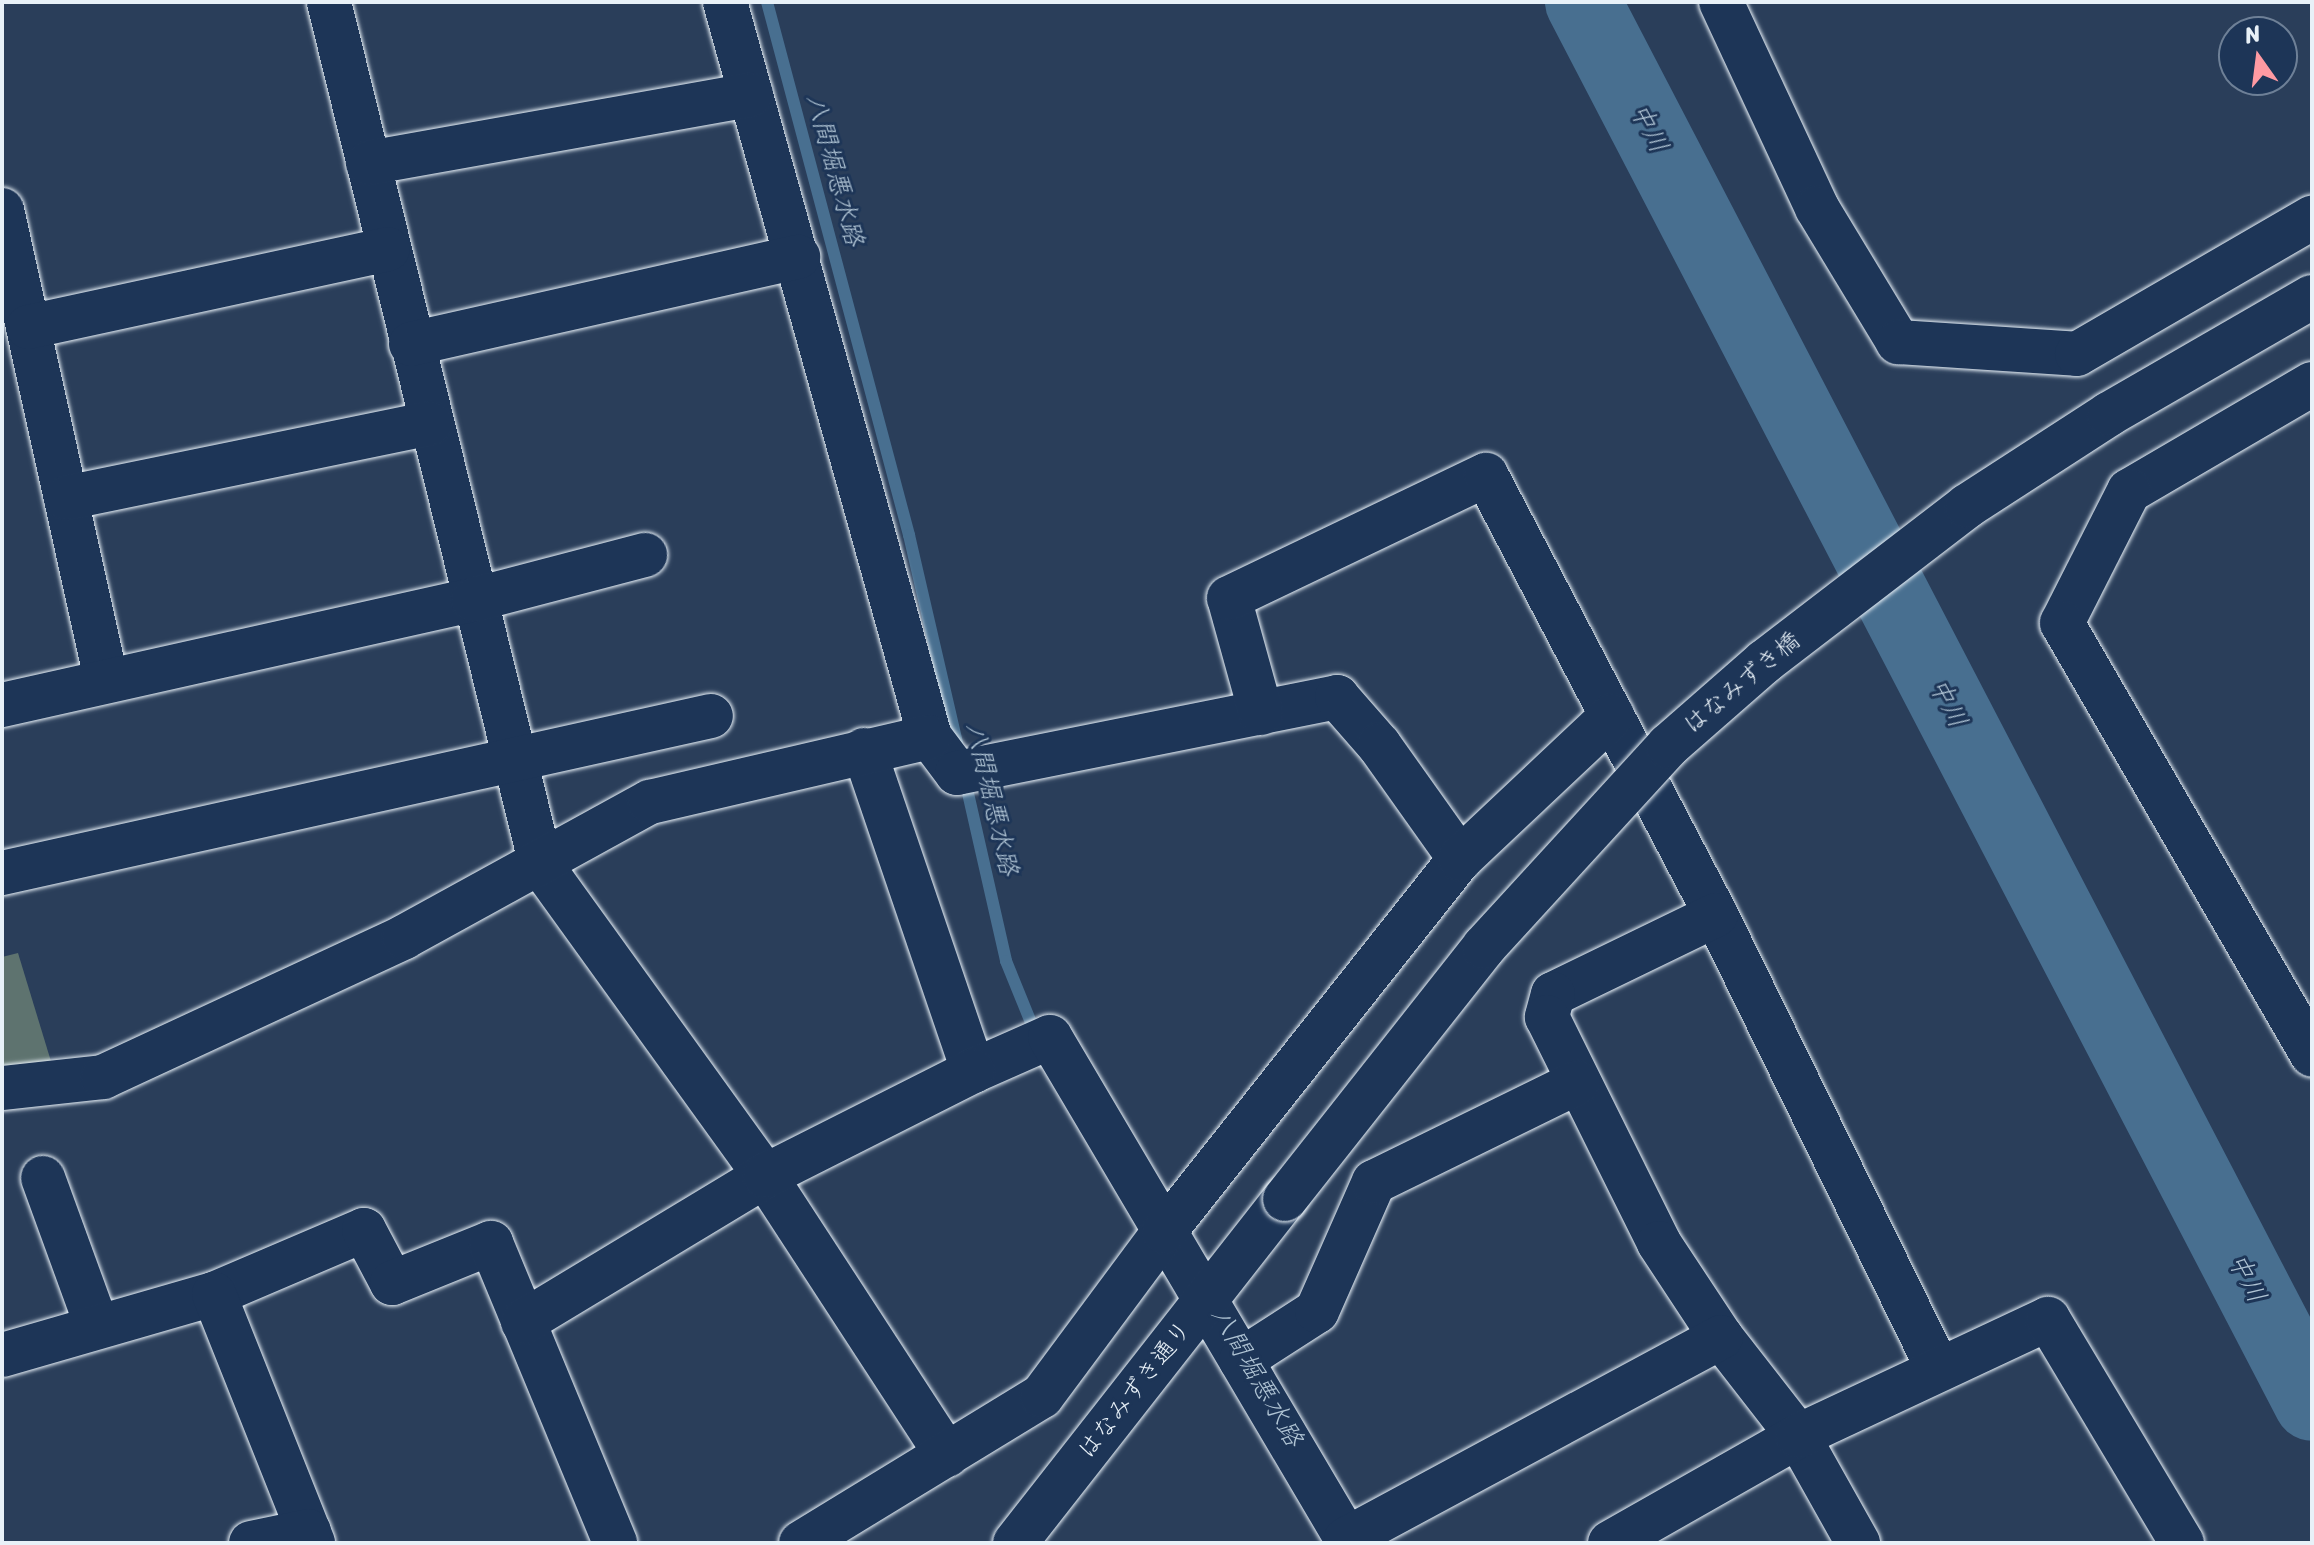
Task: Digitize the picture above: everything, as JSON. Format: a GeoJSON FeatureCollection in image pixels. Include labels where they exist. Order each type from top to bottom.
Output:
{"type":"FeatureCollection","features":[{"type":"Feature","properties":{"kind":"street"},"geometry":{"type":"LineString","coordinates":[[725,2],[930,737],[957,773],[1337,697],[1379,745],[1460,859]]}},
{"type":"Feature","properties":{"kind":"street"},"geometry":{"type":"LineString","coordinates":[[1721,2],[1817,208],[1898,342],[2077,354],[2312,218]]}},
{"type":"Feature","properties":{"kind":"street"},"geometry":{"type":"LineString","coordinates":[[332,3],[512,764],[541,865],[765,1176],[947,1455]]}},
{"type":"Feature","properties":{"kind":"street"},"geometry":{"type":"LineString","coordinates":[[368,163],[751,95]]}},
{"type":"Feature","properties":{"kind":"street"},"geometry":{"type":"LineString","coordinates":[[2,210],[106,680]]}},
{"type":"Feature","properties":{"kind":"street"},"geometry":{"type":"LineString","coordinates":[[28,327],[388,249]]}},
{"type":"Feature","properties":{"kind":"street"},"geometry":{"type":"LineString","coordinates":[[411,344],[798,257]]}},
{"type":"Feature","properties":{"kind":"street","name":"はなみずき橋"},"geometry":{"type":"LineString","coordinates":[[1285,1199],[1484,947],[1680,736],[1764,662],[1967,506],[2109,414],[2312,297]]}},
{"type":"Feature","properties":{"kind":"street"},"geometry":{"type":"LineString","coordinates":[[2312,384],[2129,491],[2062,623],[2312,1055]]}},
{"type":"Feature","properties":{"kind":"street"},"geometry":{"type":"LineString","coordinates":[[66,498],[430,423]]}},
{"type":"Feature","properties":{"kind":"street"},"geometry":{"type":"LineString","coordinates":[[1261,713],[1229,598],[1486,475],[1716,915],[1938,1369]]}},
{"type":"Feature","properties":{"kind":"street"},"geometry":{"type":"LineString","coordinates":[[2,705],[473,600],[645,555]]}},
{"type":"Feature","properties":{"kind":"street"},"geometry":{"type":"LineString","coordinates":[[2,873],[512,764],[711,716]]}},
{"type":"Feature","properties":{"kind":"street"},"geometry":{"type":"LineString","coordinates":[[801,1543],[1042,1396],[1153,1246],[1460,859],[1612,716]]}},
{"type":"Feature","properties":{"kind":"street"},"geometry":{"type":"LineString","coordinates":[[2,1088],[103,1077],[404,937],[541,865],[650,802],[930,737]]}},
{"type":"Feature","properties":{"kind":"street"},"geometry":{"type":"LineString","coordinates":[[864,750],[973,1071]]}},
{"type":"Feature","properties":{"kind":"street"},"geometry":{"type":"LineString","coordinates":[[1716,915],[1553,994],[1547,1017],[1659,1243],[1721,1337],[1798,1436],[1858,1543]]}},
{"type":"Feature","properties":{"kind":"street"},"geometry":{"type":"LineString","coordinates":[[523,1322],[765,1176],[973,1071],[1050,1037],[1153,1246],[1210,1296],[1241,1360],[1348,1541],[1721,1337]]}},
{"type":"Feature","properties":{"kind":"street"},"geometry":{"type":"LineString","coordinates":[[1241,1360],[1317,1311],[1374,1182],[1578,1082]]}},
{"type":"Feature","properties":{"kind":"street"},"geometry":{"type":"LineString","coordinates":[[43,1178],[97,1326]]}},
{"type":"Feature","properties":{"kind":"street","name":"はなみずき通り"},"geometry":{"type":"LineString","coordinates":[[1015,1543],[1285,1199]]}},
{"type":"Feature","properties":{"kind":"street"},"geometry":{"type":"LineString","coordinates":[[2,1355],[214,1294],[364,1230],[392,1283],[491,1243],[615,1543]]}},
{"type":"Feature","properties":{"kind":"street"},"geometry":{"type":"LineString","coordinates":[[214,1294],[311,1537],[251,1543]]}},
{"type":"Feature","properties":{"kind":"street"},"geometry":{"type":"LineString","coordinates":[[1610,1543],[1798,1436],[2048,1319],[2182,1543]]}},
{"type":"Feature","properties":{"kind":"green space"},"geometry":{"type":"Polygon","coordinates":[[[18,953],[53,1068],[2,1073],[2,957],[18,953]]]}},
{"type":"Feature","properties":{"kind":"waterway","name":"八間堀悪水路"},"geometry":{"type":"LineString","coordinates":[[767,2],[909,535],[958,747]]}},
{"type":"Feature","properties":{"kind":"waterway","name":"中川"},"geometry":{"type":"LineString","coordinates":[[1583,2],[2312,1403]]}},
{"type":"Feature","properties":{"kind":"waterway","name":"八間堀悪水路"},"geometry":{"type":"LineString","coordinates":[[965,780],[1006,961],[1036,1035]]}}]}
